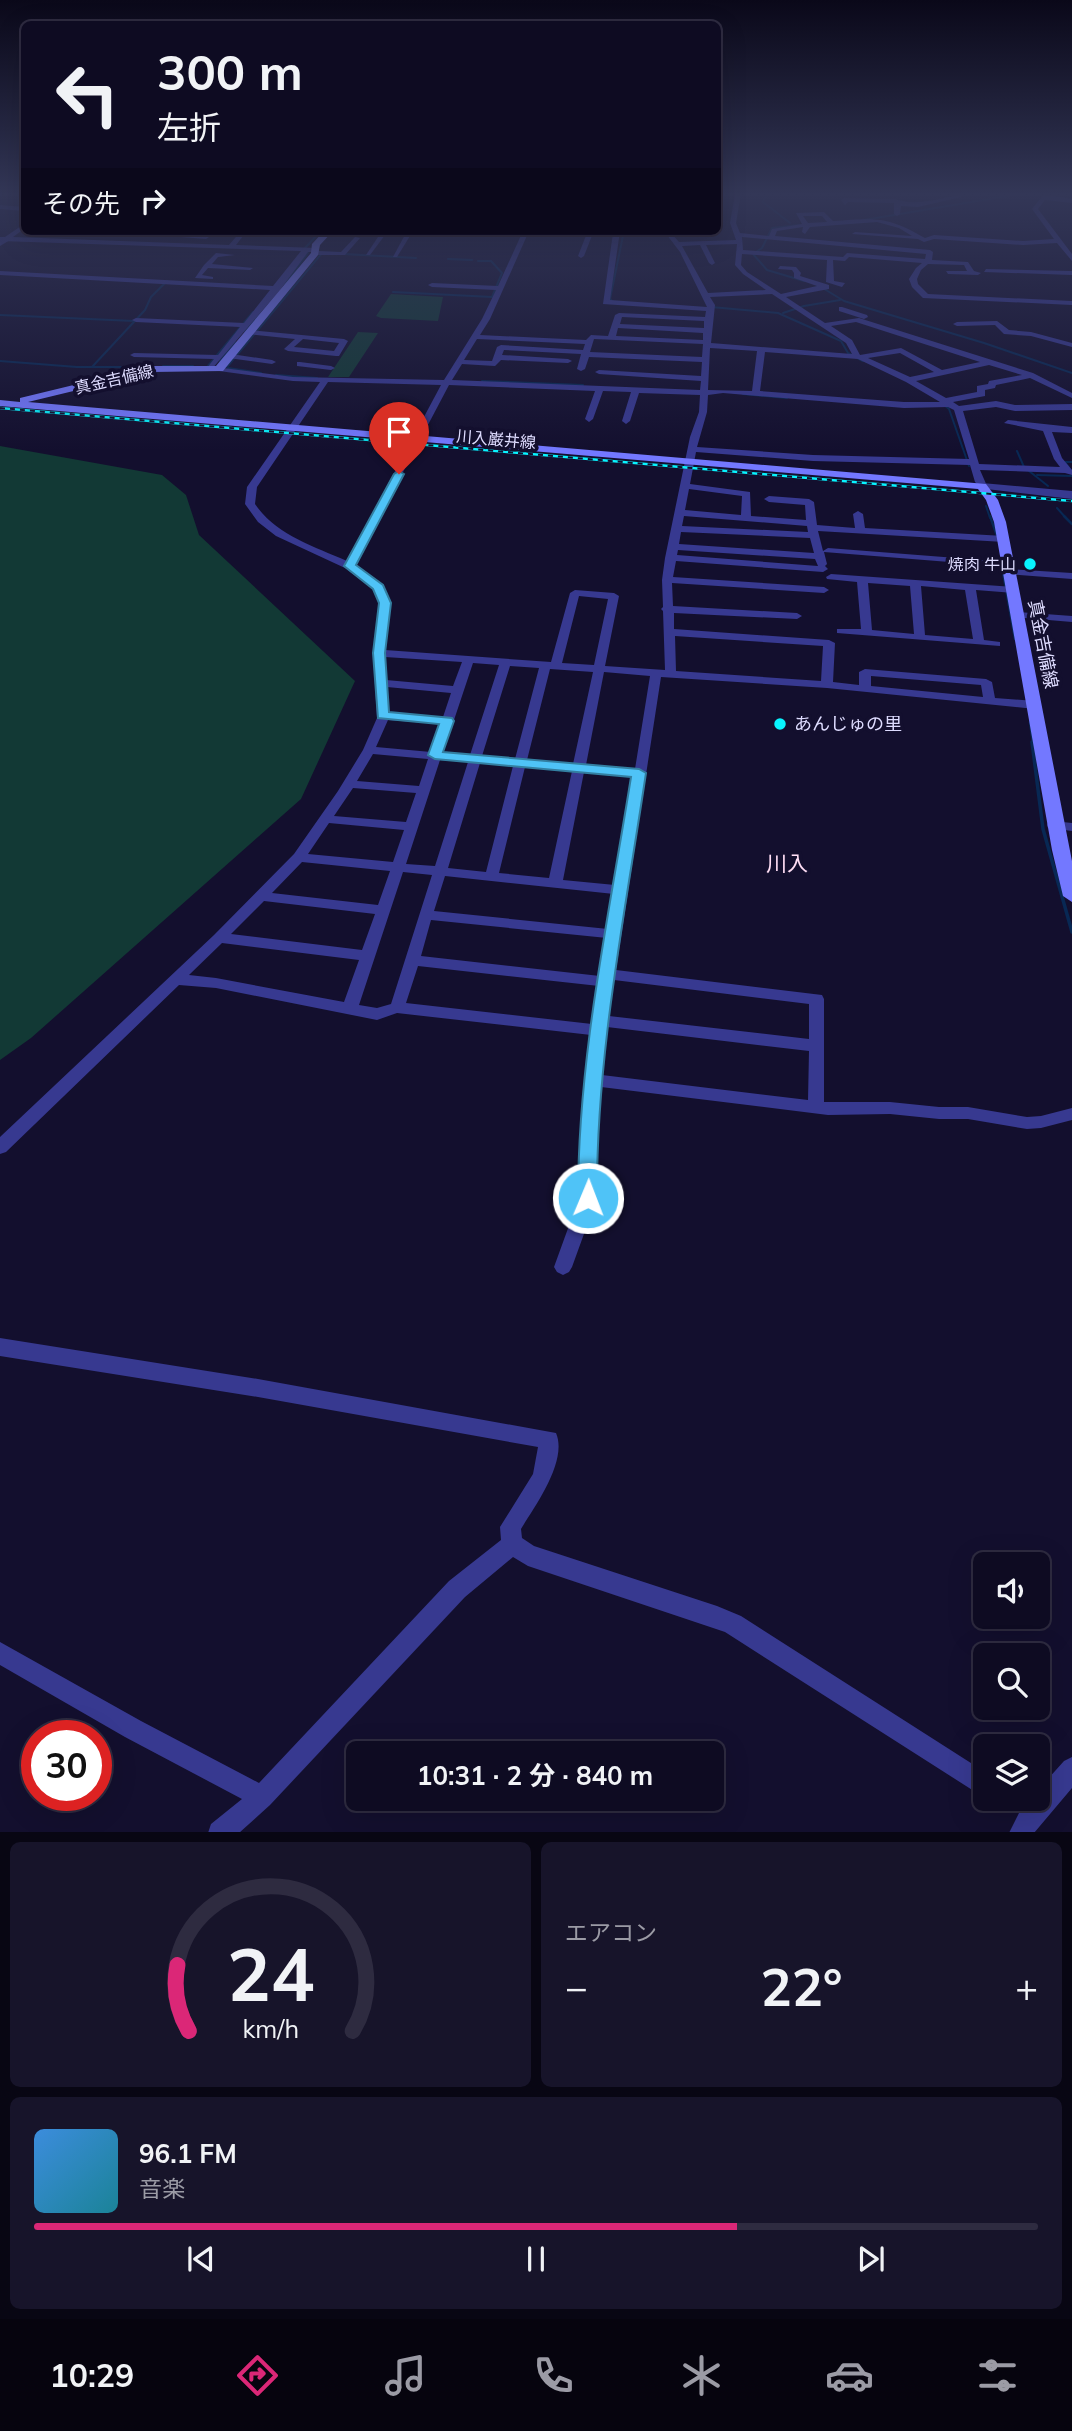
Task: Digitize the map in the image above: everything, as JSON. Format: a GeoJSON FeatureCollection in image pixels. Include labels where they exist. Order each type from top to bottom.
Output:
{"type":"FeatureCollection","features":[{"type":"Feature","properties":{"kind":"main road"},"geometry":{"type":"LineString","coordinates":[[215,369],[234,356],[252,328],[291,279]]}},
{"type":"Feature","properties":{"kind":"main road","name":"真金吉備線"},"geometry":{"type":"LineString","coordinates":[[3,406],[152,369],[215,369]]}},
{"type":"Feature","properties":{"kind":"main road","name":"川入巌井線"},"geometry":{"type":"LineString","coordinates":[[3,406],[986,491]]}},
{"type":"Feature","properties":{"kind":"main road","name":"真金吉備線"},"geometry":{"type":"LineString","coordinates":[[986,491],[1000,522],[999,539],[1007,590],[1018,615],[1029,705],[1053,825],[1072,896]]}},
{"type":"Feature","properties":{"kind":"street"},"geometry":{"type":"LineString","coordinates":[[114,279],[275,288]]}},
{"type":"Feature","properties":{"kind":"street"},"geometry":{"type":"LineString","coordinates":[[121,360],[216,357],[252,328],[282,279]]}},
{"type":"Feature","properties":{"kind":"street"},"geometry":{"type":"LineString","coordinates":[[349,566],[447,382],[475,337],[501,279]]}},
{"type":"Feature","properties":{"kind":"street"},"geometry":{"type":"LineString","coordinates":[[609,279],[606,302],[711,307]]}},
{"type":"Feature","properties":{"kind":"street"},"geometry":{"type":"LineString","coordinates":[[671,675],[666,609],[667,580],[706,392],[704,379],[711,307],[696,279]]}},
{"type":"Feature","properties":{"kind":"street"},"geometry":{"type":"LineString","coordinates":[[757,279],[849,342],[859,357],[909,380],[951,405],[977,480],[986,491],[1072,504]]}},
{"type":"Feature","properties":{"kind":"street"},"geometry":{"type":"LineString","coordinates":[[704,295],[778,294],[825,287],[803,279]]}},
{"type":"Feature","properties":{"kind":"street"},"geometry":{"type":"LineString","coordinates":[[830,279],[830,282],[842,285]]}},
{"type":"Feature","properties":{"kind":"street"},"geometry":{"type":"LineString","coordinates":[[913,279],[926,296],[1072,303]]}},
{"type":"Feature","properties":{"kind":"street"},"geometry":{"type":"LineString","coordinates":[[733,284],[761,283]]}},
{"type":"Feature","properties":{"kind":"street"},"geometry":{"type":"LineString","coordinates":[[214,296],[223,285]]}},
{"type":"Feature","properties":{"kind":"street"},"geometry":{"type":"LineString","coordinates":[[432,285],[497,288]]}},
{"type":"Feature","properties":{"kind":"street"},"geometry":{"type":"LineString","coordinates":[[698,285],[710,285]]}},
{"type":"Feature","properties":{"kind":"street"},"geometry":{"type":"LineString","coordinates":[[842,309],[882,322]]}},
{"type":"Feature","properties":{"kind":"street"},"geometry":{"type":"LineString","coordinates":[[611,338],[619,315],[708,319]]}},
{"type":"Feature","properties":{"kind":"street"},"geometry":{"type":"LineString","coordinates":[[825,325],[871,319]]}},
{"type":"Feature","properties":{"kind":"street"},"geometry":{"type":"LineString","coordinates":[[136,320],[345,333]]}},
{"type":"Feature","properties":{"kind":"street"},"geometry":{"type":"LineString","coordinates":[[859,321],[1031,375],[1072,396]]}},
{"type":"Feature","properties":{"kind":"street"},"geometry":{"type":"LineString","coordinates":[[957,324],[997,323],[1007,332],[1026,331],[1039,338],[1072,345]]}},
{"type":"Feature","properties":{"kind":"street"},"geometry":{"type":"LineString","coordinates":[[615,326],[708,331]]}},
{"type":"Feature","properties":{"kind":"street"},"geometry":{"type":"LineString","coordinates":[[252,328],[344,341],[336,354],[288,349],[301,337]]}},
{"type":"Feature","properties":{"kind":"street"},"geometry":{"type":"LineString","coordinates":[[475,337],[588,342]]}},
{"type":"Feature","properties":{"kind":"street"},"geometry":{"type":"LineString","coordinates":[[581,369],[590,337],[859,357],[901,349],[943,374]]}},
{"type":"Feature","properties":{"kind":"street"},"geometry":{"type":"LineString","coordinates":[[460,362],[495,364],[501,347],[706,360]]}},
{"type":"Feature","properties":{"kind":"street"},"geometry":{"type":"LineString","coordinates":[[755,393],[761,349]]}},
{"type":"Feature","properties":{"kind":"street"},"geometry":{"type":"LineString","coordinates":[[134,355],[150,358],[166,367]]}},
{"type":"Feature","properties":{"kind":"street"},"geometry":{"type":"LineString","coordinates":[[234,356],[272,362]]}},
{"type":"Feature","properties":{"kind":"street"},"geometry":{"type":"LineString","coordinates":[[216,357],[215,369],[324,379],[755,393],[935,405],[996,404],[1015,408],[1071,408]]}},
{"type":"Feature","properties":{"kind":"street"},"geometry":{"type":"LineString","coordinates":[[497,357],[568,361]]}},
{"type":"Feature","properties":{"kind":"street"},"geometry":{"type":"LineString","coordinates":[[909,380],[990,362]]}},
{"type":"Feature","properties":{"kind":"street"},"geometry":{"type":"LineString","coordinates":[[0,1147],[219,938],[299,857],[369,750],[383,716],[379,653],[385,603],[383,595],[371,580],[349,566],[279,534],[261,520],[250,504],[252,487],[332,366],[300,364]]}},
{"type":"Feature","properties":{"kind":"street"},"geometry":{"type":"LineString","coordinates":[[600,372],[704,379]]}},
{"type":"Feature","properties":{"kind":"street"},"geometry":{"type":"LineString","coordinates":[[951,405],[982,394],[980,388],[992,386],[992,383],[1031,375]]}},
{"type":"Feature","properties":{"kind":"street"},"geometry":{"type":"LineString","coordinates":[[1055,387],[1072,382]]}},
{"type":"Feature","properties":{"kind":"street"},"geometry":{"type":"LineString","coordinates":[[589,419],[600,388]]}},
{"type":"Feature","properties":{"kind":"street"},"geometry":{"type":"LineString","coordinates":[[626,422],[636,390]]}},
{"type":"Feature","properties":{"kind":"street"},"geometry":{"type":"LineString","coordinates":[[1008,423],[1072,430]]}},
{"type":"Feature","properties":{"kind":"street"},"geometry":{"type":"LineString","coordinates":[[1047,429],[1058,459],[1070,472]]}},
{"type":"Feature","properties":{"kind":"street"},"geometry":{"type":"LineString","coordinates":[[693,449],[813,458],[972,463],[1070,472]]}},
{"type":"Feature","properties":{"kind":"street"},"geometry":{"type":"LineString","coordinates":[[686,486],[747,494],[747,518]]}},
{"type":"Feature","properties":{"kind":"street"},"geometry":{"type":"LineString","coordinates":[[986,491],[1072,495]]}},
{"type":"Feature","properties":{"kind":"street"},"geometry":{"type":"LineString","coordinates":[[667,580],[824,595],[827,573],[824,554],[813,529],[809,502],[769,499]]}},
{"type":"Feature","properties":{"kind":"street"},"geometry":{"type":"LineString","coordinates":[[786,500],[786,521]]}},
{"type":"Feature","properties":{"kind":"street"},"geometry":{"type":"LineString","coordinates":[[680,513],[786,521],[813,529]]}},
{"type":"Feature","properties":{"kind":"street"},"geometry":{"type":"LineString","coordinates":[[858,514],[860,531]]}},
{"type":"Feature","properties":{"kind":"street"},"geometry":{"type":"LineString","coordinates":[[676,529],[813,529],[999,539]]}},
{"type":"Feature","properties":{"kind":"street"},"geometry":{"type":"LineString","coordinates":[[842,530],[842,552]]}},
{"type":"Feature","properties":{"kind":"street"},"geometry":{"type":"LineString","coordinates":[[671,552],[842,552],[1072,576]]}},
{"type":"Feature","properties":{"kind":"street"},"geometry":{"type":"LineString","coordinates":[[671,552],[862,579],[1007,590]]}},
{"type":"Feature","properties":{"kind":"street"},"geometry":{"type":"LineString","coordinates":[[862,579],[867,633]]}},
{"type":"Feature","properties":{"kind":"street"},"geometry":{"type":"LineString","coordinates":[[915,583],[920,638]]}},
{"type":"Feature","properties":{"kind":"street"},"geometry":{"type":"LineString","coordinates":[[970,587],[979,643]]}},
{"type":"Feature","properties":{"kind":"street"},"geometry":{"type":"LineString","coordinates":[[491,877],[520,763],[575,593],[614,596],[555,884]]}},
{"type":"Feature","properties":{"kind":"street"},"geometry":{"type":"LineString","coordinates":[[666,609],[797,616]]}},
{"type":"Feature","properties":{"kind":"street"},"geometry":{"type":"LineString","coordinates":[[1018,615],[1072,619]]}},
{"type":"Feature","properties":{"kind":"street"},"geometry":{"type":"LineString","coordinates":[[841,631],[996,644]]}},
{"type":"Feature","properties":{"kind":"street"},"geometry":{"type":"LineString","coordinates":[[668,632],[829,643],[827,685]]}},
{"type":"Feature","properties":{"kind":"street"},"geometry":{"type":"LineString","coordinates":[[379,653],[827,685],[1029,705]]}},
{"type":"Feature","properties":{"kind":"street"},"geometry":{"type":"LineString","coordinates":[[350,1008],[468,660]]}},
{"type":"Feature","properties":{"kind":"street"},"geometry":{"type":"LineString","coordinates":[[397,1008],[505,663]]}},
{"type":"Feature","properties":{"kind":"street"},"geometry":{"type":"LineString","coordinates":[[865,689],[865,672],[986,682],[990,701]]}},
{"type":"Feature","properties":{"kind":"street"},"geometry":{"type":"LineString","coordinates":[[563,1266],[588,1198],[587,1140],[599,1025],[656,674]]}},
{"type":"Feature","properties":{"kind":"street"},"geometry":{"type":"LineString","coordinates":[[381,683],[458,690]]}},
{"type":"Feature","properties":{"kind":"street"},"geometry":{"type":"LineString","coordinates":[[383,716],[447,721]]}},
{"type":"Feature","properties":{"kind":"street"},"geometry":{"type":"LineString","coordinates":[[369,750],[639,773]]}},
{"type":"Feature","properties":{"kind":"street"},"geometry":{"type":"LineString","coordinates":[[349,783],[423,790]]}},
{"type":"Feature","properties":{"kind":"street"},"geometry":{"type":"LineString","coordinates":[[326,819],[411,827]]}},
{"type":"Feature","properties":{"kind":"street"},"geometry":{"type":"LineString","coordinates":[[1053,825],[1072,827]]}},
{"type":"Feature","properties":{"kind":"street"},"geometry":{"type":"LineString","coordinates":[[299,857],[620,890]]}},
{"type":"Feature","properties":{"kind":"street"},"geometry":{"type":"LineString","coordinates":[[261,896],[383,910]]}},
{"type":"Feature","properties":{"kind":"street"},"geometry":{"type":"LineString","coordinates":[[427,915],[613,934]]}},
{"type":"Feature","properties":{"kind":"street"},"geometry":{"type":"LineString","coordinates":[[219,938],[367,956]]}},
{"type":"Feature","properties":{"kind":"street"},"geometry":{"type":"LineString","coordinates":[[412,960],[817,999],[816,1107]]}},
{"type":"Feature","properties":{"kind":"street"},"geometry":{"type":"LineString","coordinates":[[175,979],[216,983],[377,1014],[397,1008],[816,1046]]}},
{"type":"Feature","properties":{"kind":"street"},"geometry":{"type":"LineString","coordinates":[[593,1080],[816,1107],[968,1113],[1027,1123],[1072,1114]]}},
{"type":"Feature","properties":{"kind":"street"},"geometry":{"type":"LineString","coordinates":[[0,1347],[258,1388],[549,1440],[542,1477],[510,1527],[512,1544],[528,1556],[733,1624],[973,1777]]}},
{"type":"Feature","properties":{"kind":"street"},"geometry":{"type":"LineString","coordinates":[[219,1832],[262,1797],[457,1589],[512,1544]]}},
{"type":"Feature","properties":{"kind":"street"},"geometry":{"type":"LineString","coordinates":[[0,1653],[144,1735],[262,1797]]}},
{"type":"Feature","properties":{"kind":"street"},"geometry":{"type":"LineString","coordinates":[[1050,1796],[1072,1769]]}},
{"type":"Feature","properties":{"kind":"street"},"geometry":{"type":"LineString","coordinates":[[1021,1832],[1035,1811]]}},
{"type":"Feature","properties":{"kind":"green space"},"geometry":{"type":"Polygon","coordinates":[[[391,294],[443,297],[438,321],[376,316],[391,294]]]}},
{"type":"Feature","properties":{"kind":"green space"},"geometry":{"type":"Polygon","coordinates":[[[358,332],[378,333],[349,377],[328,377],[358,332]]]}},
{"type":"Feature","properties":{"kind":"green space"},"geometry":{"type":"Polygon","coordinates":[[[0,446],[162,475],[186,495],[199,535],[355,681],[301,799],[31,1038],[0,1060],[0,446]]]}},
{"type":"Feature","properties":{"kind":"waterway"},"geometry":{"type":"LineString","coordinates":[[285,284],[288,279]]}},
{"type":"Feature","properties":{"kind":"waterway"},"geometry":{"type":"LineString","coordinates":[[227,367],[300,279]]}},
{"type":"Feature","properties":{"kind":"waterway"},"geometry":{"type":"LineString","coordinates":[[393,292],[492,297],[499,279]]}},
{"type":"Feature","properties":{"kind":"waterway"},"geometry":{"type":"LineString","coordinates":[[613,302],[610,299],[614,279]]}},
{"type":"Feature","properties":{"kind":"waterway"},"geometry":{"type":"LineString","coordinates":[[799,279],[804,281]]}},
{"type":"Feature","properties":{"kind":"waterway"},"geometry":{"type":"LineString","coordinates":[[92,367],[145,310],[151,297],[167,281]]}},
{"type":"Feature","properties":{"kind":"waterway"},"geometry":{"type":"LineString","coordinates":[[821,287],[844,301],[984,343],[1072,373]]}},
{"type":"Feature","properties":{"kind":"waterway"},"geometry":{"type":"LineString","coordinates":[[783,313],[804,306],[840,300]]}},
{"type":"Feature","properties":{"kind":"waterway"},"geometry":{"type":"LineString","coordinates":[[711,307],[778,313],[841,341],[848,353],[863,361]]}},
{"type":"Feature","properties":{"kind":"waterway"},"geometry":{"type":"LineString","coordinates":[[208,366],[253,312]]}},
{"type":"Feature","properties":{"kind":"waterway"},"geometry":{"type":"LineString","coordinates":[[244,331],[260,314]]}},
{"type":"Feature","properties":{"kind":"waterway"},"geometry":{"type":"LineString","coordinates":[[0,315],[134,321]]}},
{"type":"Feature","properties":{"kind":"waterway"},"geometry":{"type":"LineString","coordinates":[[220,361],[235,342]]}},
{"type":"Feature","properties":{"kind":"waterway"},"geometry":{"type":"LineString","coordinates":[[0,361],[92,367]]}},
{"type":"Feature","properties":{"kind":"waterway"},"geometry":{"type":"LineString","coordinates":[[163,366],[193,366]]}},
{"type":"Feature","properties":{"kind":"waterway"},"geometry":{"type":"LineString","coordinates":[[92,367],[152,367]]}},
{"type":"Feature","properties":{"kind":"waterway"},"geometry":{"type":"LineString","coordinates":[[228,368],[261,373]]}},
{"type":"Feature","properties":{"kind":"waterway"},"geometry":{"type":"LineString","coordinates":[[276,375],[317,378]]}},
{"type":"Feature","properties":{"kind":"waterway"},"geometry":{"type":"LineString","coordinates":[[482,381],[583,385]]}},
{"type":"Feature","properties":{"kind":"waterway"},"geometry":{"type":"LineString","coordinates":[[743,394],[787,398]]}},
{"type":"Feature","properties":{"kind":"waterway"},"geometry":{"type":"LineString","coordinates":[[943,404],[949,409],[969,466]]}},
{"type":"Feature","properties":{"kind":"waterway"},"geometry":{"type":"LineString","coordinates":[[1017,451],[1024,467],[1048,486]]}},
{"type":"Feature","properties":{"kind":"waterway"},"geometry":{"type":"LineString","coordinates":[[1072,462],[1065,462],[1072,472]]}},
{"type":"Feature","properties":{"kind":"waterway"},"geometry":{"type":"LineString","coordinates":[[1037,475],[1072,476]]}},
{"type":"Feature","properties":{"kind":"waterway"},"geometry":{"type":"LineString","coordinates":[[986,506],[990,518]]}},
{"type":"Feature","properties":{"kind":"waterway"},"geometry":{"type":"LineString","coordinates":[[1057,508],[1066,518]]}},
{"type":"Feature","properties":{"kind":"waterway"},"geometry":{"type":"LineString","coordinates":[[990,516],[997,536]]}},
{"type":"Feature","properties":{"kind":"waterway"},"geometry":{"type":"LineString","coordinates":[[1066,518],[1072,524]]}},
{"type":"Feature","properties":{"kind":"waterway"},"geometry":{"type":"LineString","coordinates":[[1002,567],[1015,639]]}},
{"type":"Feature","properties":{"kind":"waterway"},"geometry":{"type":"LineString","coordinates":[[1030,722],[1033,743]]}},
{"type":"Feature","properties":{"kind":"waterway"},"geometry":{"type":"LineString","coordinates":[[1032,742],[1043,829],[1072,932]]}},
{"type":"Feature","properties":{"kind":"railway"},"geometry":{"type":"LineString","coordinates":[[0,408],[1072,501]]}},
{"type":"Feature","properties":{"kind":"place","name":"焼肉 牛山"},"geometry":{"type":"Point","coordinates":[1030,564]}},
{"type":"Feature","properties":{"kind":"place","name":"あんじゅの里"},"geometry":{"type":"Point","coordinates":[780,724]}},
{"type":"Feature","properties":{"kind":"district","name":"川入"},"geometry":{"type":"Point","coordinates":[787,864]}},
{"type":"Feature","properties":{"kind":"route"},"geometry":{"type":"LineString","coordinates":[[399,474],[349,566],[378,587],[385,603],[379,653],[383,716],[447,721],[435,755],[639,773],[599,1030],[587,1140],[588,1198]]}}]}
